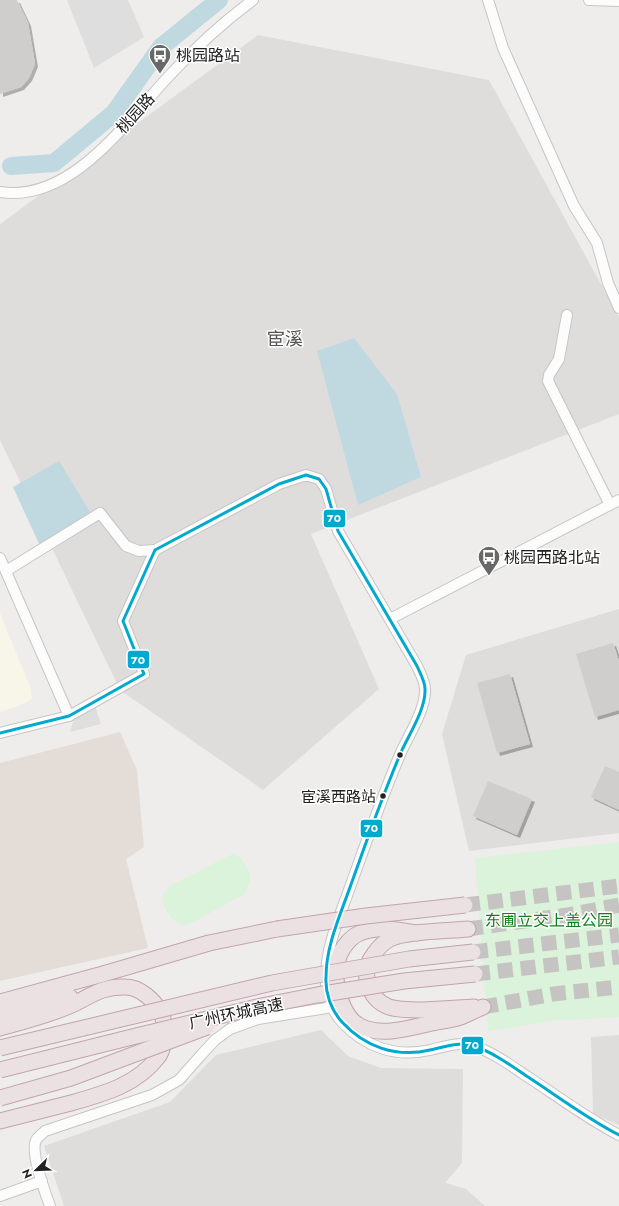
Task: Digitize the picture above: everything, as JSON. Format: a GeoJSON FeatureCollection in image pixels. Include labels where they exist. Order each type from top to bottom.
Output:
{"type":"FeatureCollection","features":[{"type":"Feature","properties":{"kind":"highway"},"geometry":{"type":"LineString","coordinates":[[0,1002],[209,944],[277,929],[366,916],[465,905]]}},
{"type":"Feature","properties":{"kind":"highway"},"geometry":{"type":"LineString","coordinates":[[417,934],[391,929],[376,929],[360,933],[350,940],[341,951],[337,964],[336,982],[340,998],[352,1021],[373,1030],[388,1031],[406,1029],[458,1018],[484,1007],[406,1009],[390,1007],[381,1003],[372,994],[367,982],[366,972],[370,960],[383,944],[392,938],[468,929]]}},
{"type":"Feature","properties":{"kind":"highway","name":"广州环城高速"},"geometry":{"type":"LineString","coordinates":[[0,1048],[272,982],[409,959],[473,952]]}},
{"type":"Feature","properties":{"kind":"highway","name":"广州环城高速"},"geometry":{"type":"LineString","coordinates":[[0,1070],[261,1006],[404,981],[475,974]]}},
{"type":"Feature","properties":{"kind":"highway"},"geometry":{"type":"LineString","coordinates":[[0,1015],[100,990],[127,987],[136,988],[147,996],[157,1007],[164,1026],[164,1037],[159,1056],[148,1068],[125,1085],[106,1093],[0,1121]]}},
{"type":"Feature","properties":{"kind":"highway"},"geometry":{"type":"LineString","coordinates":[[0,1028],[50,1014],[68,1007],[100,990]]}},
{"type":"Feature","properties":{"kind":"highway"},"geometry":{"type":"LineString","coordinates":[[0,1006],[39,992]]}},
{"type":"Feature","properties":{"kind":"highway"},"geometry":{"type":"LineString","coordinates":[[0,1098],[32,1090],[100,1067],[261,1006]]}},
{"type":"Feature","properties":{"kind":"highway"},"geometry":{"type":"LineString","coordinates":[[0,1105],[32,1090]]}},
{"type":"Feature","properties":{"kind":"highway"},"geometry":{"type":"LineString","coordinates":[[0,1132],[60,1106]]}},
{"type":"Feature","properties":{"kind":"street","name":"桃园路"},"geometry":{"type":"LineString","coordinates":[[0,192],[12,194],[29,191],[63,179],[95,157],[169,76],[222,24],[253,0]]}},
{"type":"Feature","properties":{"kind":"street"},"geometry":{"type":"LineString","coordinates":[[488,0],[503,48],[574,206],[597,244],[608,283],[619,308]]}},
{"type":"Feature","properties":{"kind":"street"},"geometry":{"type":"LineString","coordinates":[[589,0],[619,1]]}},
{"type":"Feature","properties":{"kind":"street"},"geometry":{"type":"LineString","coordinates":[[567,316],[559,359],[549,375],[548,381],[610,505]]}},
{"type":"Feature","properties":{"kind":"street"},"geometry":{"type":"LineString","coordinates":[[6,571],[100,513],[126,546],[139,551],[155,550],[279,484],[306,475],[319,479],[326,489],[338,531],[422,676],[425,688],[421,710],[383,797],[334,932],[327,959],[326,976],[329,1001],[341,1021],[351,1032],[364,1041],[385,1050],[407,1054],[465,1044],[482,1049],[510,1064],[591,1119],[619,1135]]}},
{"type":"Feature","properties":{"kind":"street"},"geometry":{"type":"LineString","coordinates":[[390,619],[619,500]]}},
{"type":"Feature","properties":{"kind":"street"},"geometry":{"type":"LineString","coordinates":[[0,733],[69,716],[144,674],[123,621],[155,550]]}},
{"type":"Feature","properties":{"kind":"street"},"geometry":{"type":"LineString","coordinates":[[0,558],[69,716]]}},
{"type":"Feature","properties":{"kind":"street"},"geometry":{"type":"LineString","coordinates":[[50,1206],[34,1150],[36,1139],[45,1131],[152,1095],[172,1084],[179,1080],[216,1040],[230,1029],[258,1019],[333,1007]]}},
{"type":"Feature","properties":{"kind":"street"},"geometry":{"type":"LineString","coordinates":[[0,1196],[42,1182]]}},
{"type":"Feature","properties":{"kind":"shaded area"},"geometry":{"type":"Polygon","coordinates":[[[67,0],[128,0],[144,37],[94,68],[67,0]]]}},
{"type":"Feature","properties":{"kind":"shaded area"},"geometry":{"type":"Polygon","coordinates":[[[258,35],[489,80],[619,317],[619,414],[311,534],[379,689],[263,790],[120,690],[0,440],[0,224],[258,35]]]}},
{"type":"Feature","properties":{"kind":"shaded area"},"geometry":{"type":"Polygon","coordinates":[[[619,609],[619,833],[469,851],[442,734],[466,655],[619,609]]]}},
{"type":"Feature","properties":{"kind":"shaded area"},"geometry":{"type":"Polygon","coordinates":[[[0,613],[31,689],[32,698],[22,705],[0,712],[0,613]]]}},
{"type":"Feature","properties":{"kind":"shaded area"},"geometry":{"type":"Polygon","coordinates":[[[95,706],[101,724],[70,732],[75,715],[95,706]]]}},
{"type":"Feature","properties":{"kind":"shaded area"},"geometry":{"type":"Polygon","coordinates":[[[120,732],[137,770],[144,847],[126,859],[148,948],[0,981],[0,763],[120,732]]]}},
{"type":"Feature","properties":{"kind":"shaded area"},"geometry":{"type":"Polygon","coordinates":[[[321,1030],[348,1056],[381,1068],[463,1069],[462,1163],[445,1183],[466,1189],[485,1206],[64,1206],[44,1146],[170,1102],[216,1055],[321,1030]]]}},
{"type":"Feature","properties":{"kind":"shaded area"},"geometry":{"type":"Polygon","coordinates":[[[619,1035],[619,1125],[593,1114],[591,1037],[619,1035]]]}},
{"type":"Feature","properties":{"kind":"green space","name":"东圃立交上盖公园"},"geometry":{"type":"Polygon","coordinates":[[[619,842],[619,1017],[550,1021],[488,1032],[475,858],[619,842]]]}},
{"type":"Feature","properties":{"kind":"green space"},"geometry":{"type":"Polygon","coordinates":[[[234,854],[241,858],[249,870],[250,882],[243,895],[188,925],[183,925],[174,920],[164,906],[163,901],[163,896],[170,886],[234,854]]]}},
{"type":"Feature","properties":{"kind":"water"},"geometry":{"type":"Polygon","coordinates":[[[354,338],[397,394],[421,477],[358,505],[317,351],[354,338]]]}},
{"type":"Feature","properties":{"kind":"water"},"geometry":{"type":"Polygon","coordinates":[[[59,461],[90,512],[40,546],[13,487],[59,461]]]}},
{"type":"Feature","properties":{"kind":"building"},"geometry":{"type":"Polygon","coordinates":[[[0,0],[17,0],[28,23],[35,64],[29,78],[21,87],[0,94],[0,0]]]}},
{"type":"Feature","properties":{"kind":"building"},"geometry":{"type":"Polygon","coordinates":[[[613,643],[619,661],[619,710],[595,717],[576,654],[613,643]]]}},
{"type":"Feature","properties":{"kind":"building"},"geometry":{"type":"Polygon","coordinates":[[[510,674],[530,744],[497,753],[477,683],[510,674]]]}},
{"type":"Feature","properties":{"kind":"building"},"geometry":{"type":"Polygon","coordinates":[[[605,766],[619,772],[619,810],[591,797],[605,766]]]}},
{"type":"Feature","properties":{"kind":"building"},"geometry":{"type":"Polygon","coordinates":[[[488,781],[532,799],[517,835],[473,816],[488,781]]]}},
{"type":"Feature","properties":{"kind":"waterway"},"geometry":{"type":"LineString","coordinates":[[11,166],[54,163],[114,113],[161,47],[219,0]]}},
{"type":"Feature","properties":{"kind":"tunnel"},"geometry":{"type":"LineString","coordinates":[[465,905],[619,886]]}},
{"type":"Feature","properties":{"kind":"tunnel"},"geometry":{"type":"LineString","coordinates":[[468,929],[574,914],[619,905]]}},
{"type":"Feature","properties":{"kind":"tunnel"},"geometry":{"type":"LineString","coordinates":[[473,952],[619,935]]}},
{"type":"Feature","properties":{"kind":"tunnel"},"geometry":{"type":"LineString","coordinates":[[475,974],[619,957]]}},
{"type":"Feature","properties":{"kind":"tunnel"},"geometry":{"type":"LineString","coordinates":[[483,1007],[553,994],[619,987]]}},
{"type":"Feature","properties":{"kind":"transit line","name":"70"},"geometry":{"type":"LineString","coordinates":[[0,733],[69,716],[144,674],[123,621],[155,550],[279,484],[306,475],[319,479],[326,489],[338,531],[417,666],[425,686],[423,704],[388,785],[334,933],[328,955],[326,977],[328,995],[332,1007],[338,1017],[351,1031],[371,1044],[382,1048],[405,1053],[463,1044],[481,1049],[507,1063],[583,1114],[619,1135]]}},
{"type":"Feature","properties":{"kind":"place","name":"桃园路站"},"geometry":{"type":"Point","coordinates":[160,74]}},
{"type":"Feature","properties":{"kind":"place","name":"桃园西路北站"},"geometry":{"type":"Point","coordinates":[489,576]}},
{"type":"Feature","properties":{"kind":"place","name":"宦溪西路站"},"geometry":{"type":"Point","coordinates":[383,796]}},
{"type":"Feature","properties":{"kind":"district","name":"宦溪"},"geometry":{"type":"Point","coordinates":[285,339]}}]}
